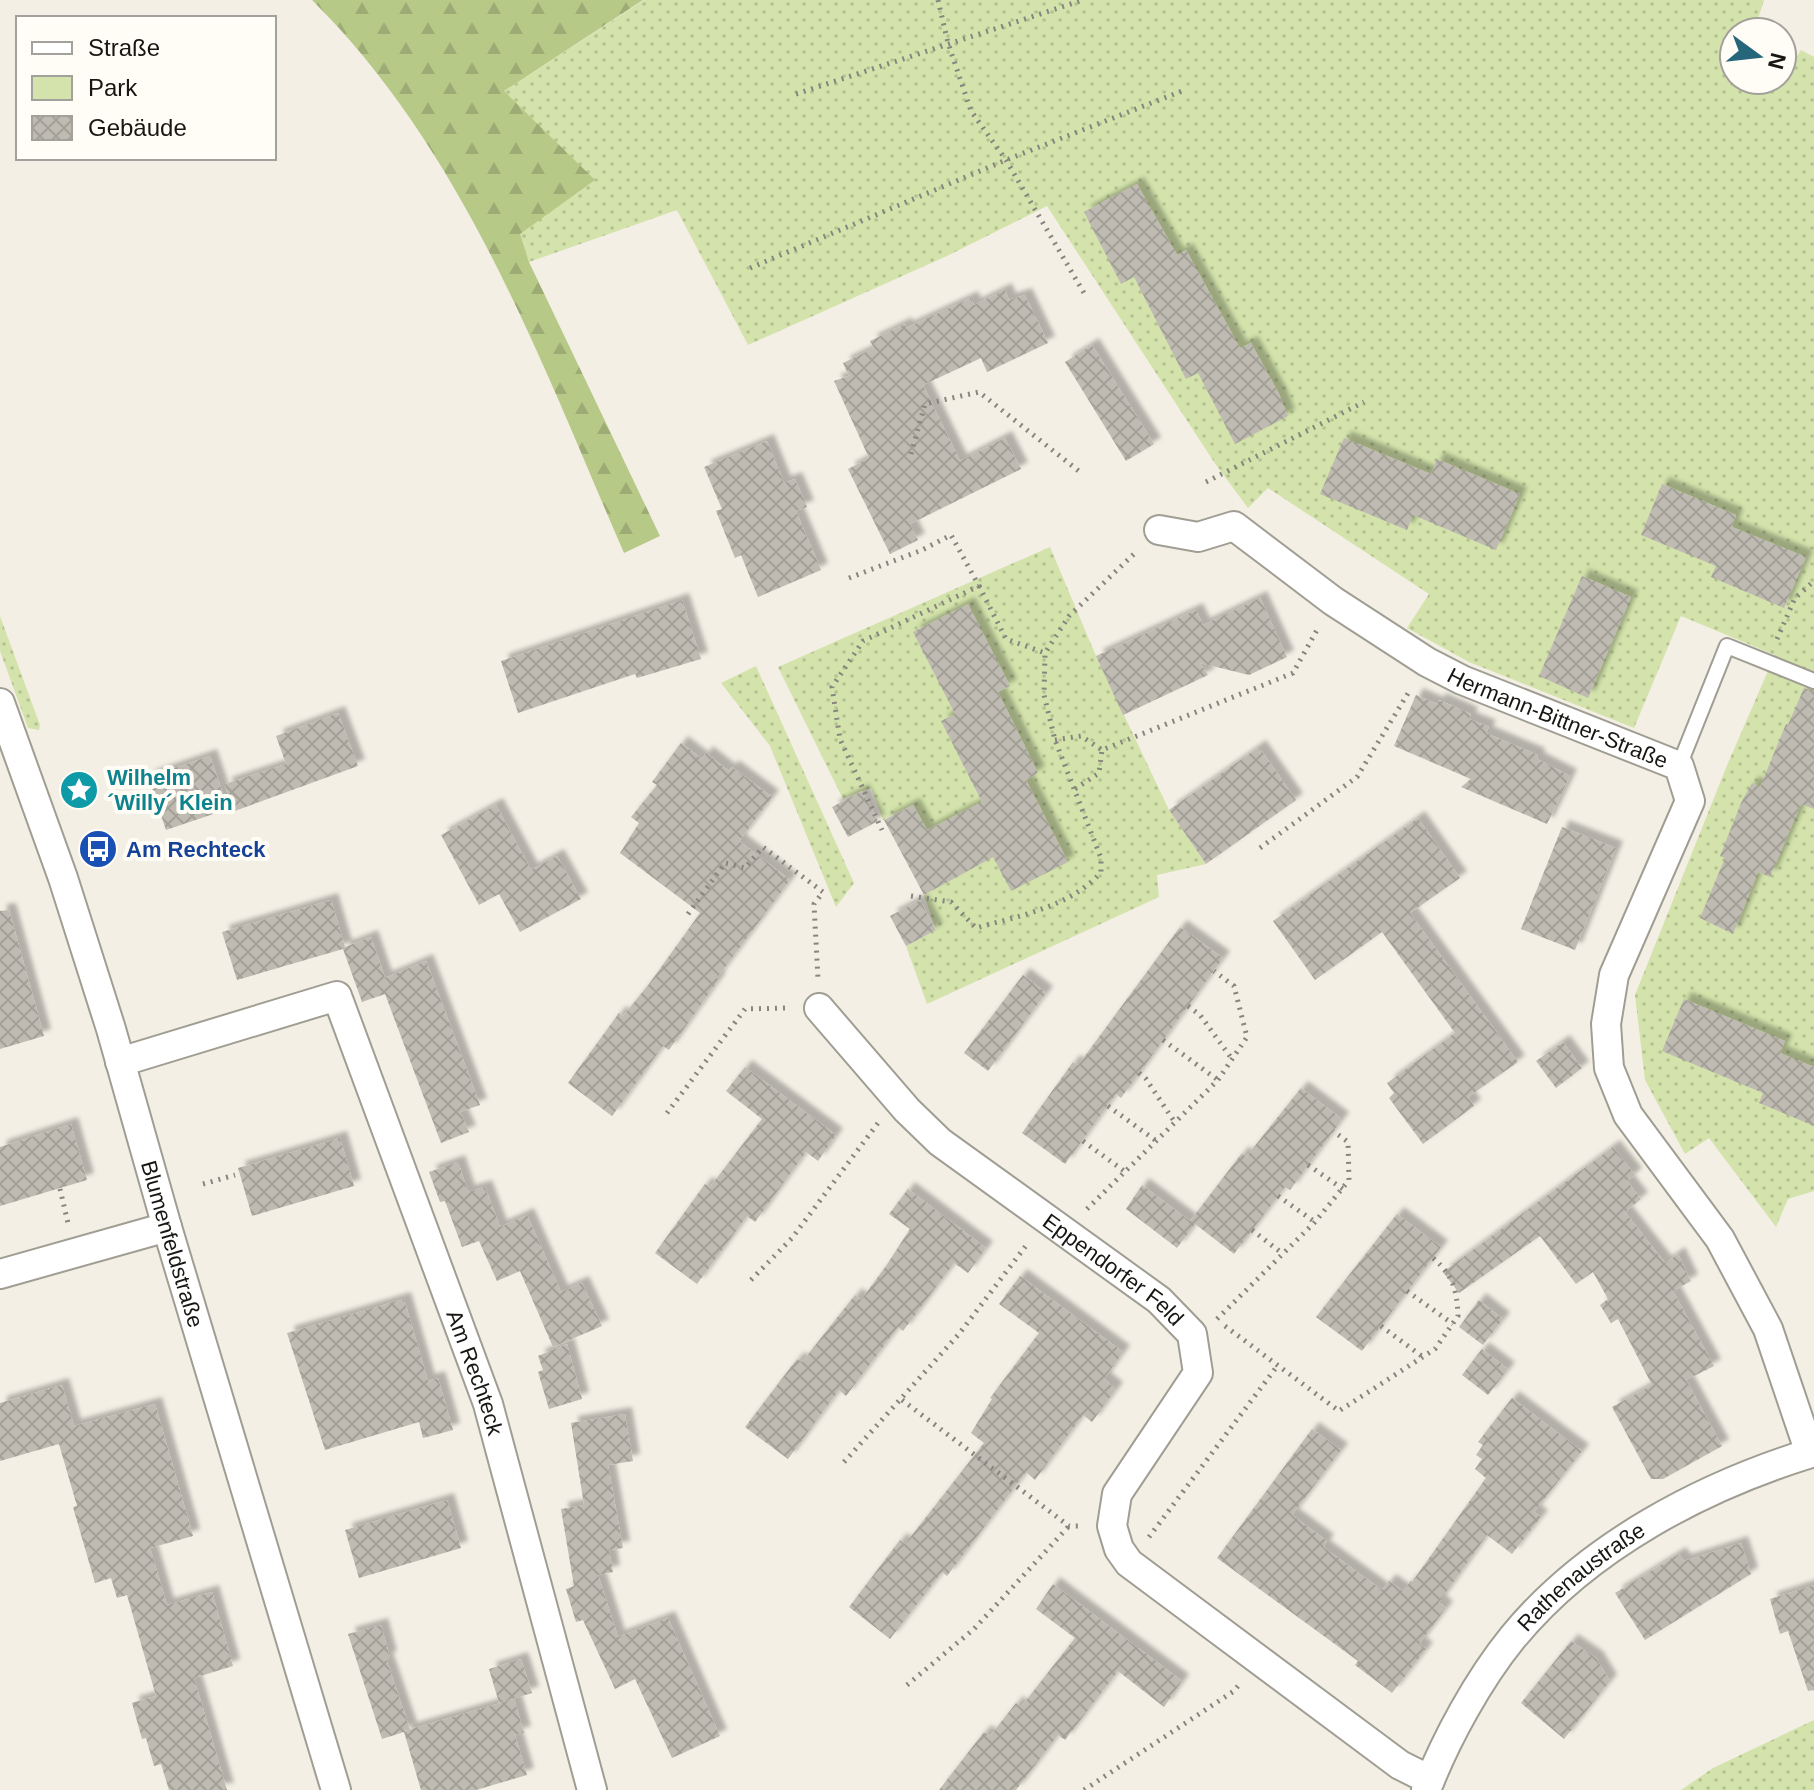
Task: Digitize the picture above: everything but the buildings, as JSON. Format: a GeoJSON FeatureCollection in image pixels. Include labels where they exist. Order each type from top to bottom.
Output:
{"type":"FeatureCollection","features":[{"type":"Feature","properties":{"kind":"street","name":"Hermann-Bittner-Straße"},"geometry":{"type":"LineString","coordinates":[[1159,530],[1198,537],[1234,526],[1333,601],[1427,662],[1462,680],[1679,766],[1690,801],[1614,975],[1606,1024],[1609,1068],[1628,1115],[1720,1239],[1768,1329],[1812,1452]]}},
{"type":"Feature","properties":{"kind":"street","name":"Blumenfeldstraße"},"geometry":{"type":"LineString","coordinates":[[0,703],[68,892],[336,1790]]}},
{"type":"Feature","properties":{"kind":"street","name":"Am Rechteck"},"geometry":{"type":"LineString","coordinates":[[120,1062],[337,996],[488,1404],[592,1790]]}},
{"type":"Feature","properties":{"kind":"street","name":"Eppendorfer Feld"},"geometry":{"type":"LineString","coordinates":[[819,1008],[896,1097],[940,1142],[1159,1300],[1204,1327],[1198,1373],[1117,1494],[1112,1526]]}},
{"type":"Feature","properties":{"kind":"street"},"geometry":{"type":"LineString","coordinates":[[0,1274],[167,1227]]}},
{"type":"Feature","properties":{"kind":"street","name":"Rathenaustraße"},"geometry":{"type":"LineString","coordinates":[[1428,1785],[1475,1693],[1513,1638],[1561,1588],[1650,1522],[1732,1480],[1812,1452]]}},
{"type":"Feature","properties":{"kind":"street"},"geometry":{"type":"LineString","coordinates":[[1112,1526],[1119,1549],[1129,1563],[1428,1785]]}},
{"type":"Feature","properties":{"kind":"lane"},"geometry":{"type":"LineString","coordinates":[[1679,766],[1727,646],[1814,681]]}},
{"type":"Feature","properties":{"kind":"path"},"geometry":{"type":"LineString","coordinates":[[938,0],[948,43],[971,111],[1006,160],[1084,293]]}},
{"type":"Feature","properties":{"kind":"path"},"geometry":{"type":"LineString","coordinates":[[796,94],[1083,0]]}},
{"type":"Feature","properties":{"kind":"path"},"geometry":{"type":"LineString","coordinates":[[750,268],[1006,160],[1182,91]]}},
{"type":"Feature","properties":{"kind":"path"},"geometry":{"type":"LineString","coordinates":[[911,454],[925,404],[979,392],[1080,472]]}},
{"type":"Feature","properties":{"kind":"path"},"geometry":{"type":"LineString","coordinates":[[1206,482],[1364,402]]}},
{"type":"Feature","properties":{"kind":"path"},"geometry":{"type":"LineString","coordinates":[[911,896],[951,902],[976,928],[1046,908],[1090,885],[1101,872],[1101,858],[1055,740],[1044,695],[1045,653],[1069,616],[1159,530]]}},
{"type":"Feature","properties":{"kind":"path"},"geometry":{"type":"LineString","coordinates":[[849,578],[922,550],[951,535],[1006,639],[1045,653]]}},
{"type":"Feature","properties":{"kind":"path"},"geometry":{"type":"LineString","coordinates":[[1768,662],[1795,598],[1814,581]]}},
{"type":"Feature","properties":{"kind":"path"},"geometry":{"type":"LineString","coordinates":[[882,830],[840,739],[832,687],[863,641],[979,586]]}},
{"type":"Feature","properties":{"kind":"path"},"geometry":{"type":"LineString","coordinates":[[1102,750],[1293,673],[1333,601]]}},
{"type":"Feature","properties":{"kind":"path"},"geometry":{"type":"LineString","coordinates":[[1260,848],[1357,777],[1427,662]]}},
{"type":"Feature","properties":{"kind":"path"},"geometry":{"type":"LineString","coordinates":[[1055,740],[1081,736],[1102,750]]}},
{"type":"Feature","properties":{"kind":"path"},"geometry":{"type":"LineString","coordinates":[[1075,789],[1099,773],[1102,750]]}},
{"type":"Feature","properties":{"kind":"path"},"geometry":{"type":"LineString","coordinates":[[667,1113],[745,1009],[819,1008],[814,904],[823,892],[763,847],[745,868],[725,863],[688,914]]}},
{"type":"Feature","properties":{"kind":"path"},"geometry":{"type":"LineString","coordinates":[[844,1462],[1055,1226],[1124,1171],[1218,1080],[1247,1037],[1234,986],[1214,971]]}},
{"type":"Feature","properties":{"kind":"path"},"geometry":{"type":"LineString","coordinates":[[1188,1006],[1200,1015],[1232,1059]]}},
{"type":"Feature","properties":{"kind":"path"},"geometry":{"type":"LineString","coordinates":[[1163,1040],[1218,1080]]}},
{"type":"Feature","properties":{"kind":"path"},"geometry":{"type":"LineString","coordinates":[[1139,1073],[1174,1121]]}},
{"type":"Feature","properties":{"kind":"path"},"geometry":{"type":"LineString","coordinates":[[751,1280],[792,1238],[896,1097]]}},
{"type":"Feature","properties":{"kind":"path"},"geometry":{"type":"LineString","coordinates":[[1108,1106],[1155,1140]]}},
{"type":"Feature","properties":{"kind":"path"},"geometry":{"type":"LineString","coordinates":[[1333,1131],[1348,1142],[1349,1180],[1315,1222],[1204,1327],[1278,1365],[1339,1411],[1435,1349],[1458,1316],[1454,1285],[1447,1270],[1433,1258]]}},
{"type":"Feature","properties":{"kind":"path"},"geometry":{"type":"LineString","coordinates":[[1083,1141],[1124,1171]]}},
{"type":"Feature","properties":{"kind":"path"},"geometry":{"type":"LineString","coordinates":[[1308,1165],[1343,1189]]}},
{"type":"Feature","properties":{"kind":"path"},"geometry":{"type":"LineString","coordinates":[[203,1184],[235,1175]]}},
{"type":"Feature","properties":{"kind":"path"},"geometry":{"type":"LineString","coordinates":[[1278,1196],[1315,1222]]}},
{"type":"Feature","properties":{"kind":"path"},"geometry":{"type":"LineString","coordinates":[[1252,1230],[1283,1254]]}},
{"type":"Feature","properties":{"kind":"path"},"geometry":{"type":"LineString","coordinates":[[1407,1291],[1453,1324]]}},
{"type":"Feature","properties":{"kind":"path"},"geometry":{"type":"LineString","coordinates":[[1381,1326],[1423,1357]]}},
{"type":"Feature","properties":{"kind":"path"},"geometry":{"type":"LineString","coordinates":[[1129,1563],[1278,1365]]}},
{"type":"Feature","properties":{"kind":"path"},"geometry":{"type":"LineString","coordinates":[[902,1400],[1069,1526],[1112,1526]]}},
{"type":"Feature","properties":{"kind":"path"},"geometry":{"type":"LineString","coordinates":[[907,1685],[974,1629],[1069,1526]]}},
{"type":"Feature","properties":{"kind":"path"},"geometry":{"type":"LineString","coordinates":[[1084,1790],[1234,1691],[1257,1659]]}},
{"type":"Feature","properties":{"kind":"green space"},"geometry":{"type":"Polygon","coordinates":[[[312,0],[643,0],[504,91],[595,180],[520,234],[529,262],[660,536],[624,553],[529,333],[456,191],[413,123],[366,59],[312,0]]]}},
{"type":"Feature","properties":{"kind":"green space"},"geometry":{"type":"Polygon","coordinates":[[[644,0],[1764,0],[1759,16],[1718,16],[1718,96],[1798,96],[1798,55],[1801,50],[1814,57],[1814,1191],[1788,1199],[1776,1227],[1709,1138],[1685,1154],[1645,1080],[1635,995],[1775,655],[1681,616],[1634,728],[1469,662],[1407,628],[1429,594],[1268,488],[1248,508],[1214,462],[1047,206],[947,256],[748,345],[677,210],[529,262],[519,234],[504,91],[644,0]]]}},
{"type":"Feature","properties":{"kind":"green space"},"geometry":{"type":"Polygon","coordinates":[[[1050,547],[1096,656],[1169,810],[1206,864],[1157,875],[1159,897],[927,1004],[906,946],[936,930],[924,895],[953,878],[913,805],[883,820],[871,788],[843,799],[778,667],[1050,547]]]}},
{"type":"Feature","properties":{"kind":"green space"},"geometry":{"type":"Polygon","coordinates":[[[0,616],[40,725],[39,730],[28,728],[0,651],[0,616]]]}},
{"type":"Feature","properties":{"kind":"green space"},"geometry":{"type":"Polygon","coordinates":[[[756,666],[854,883],[836,907],[770,746],[721,683],[756,666]]]}},
{"type":"Feature","properties":{"kind":"green space"},"geometry":{"type":"Polygon","coordinates":[[[1814,1720],[1814,1790],[1681,1790],[1713,1768],[1814,1720]]]}},
{"type":"Feature","properties":{"kind":"place","name":"Wilhelm ´Willy´ Klein"},"geometry":{"type":"Point","coordinates":[79,790]}},
{"type":"Feature","properties":{"kind":"place","name":"Am Rechteck"},"geometry":{"type":"Point","coordinates":[98,849]}}]}
